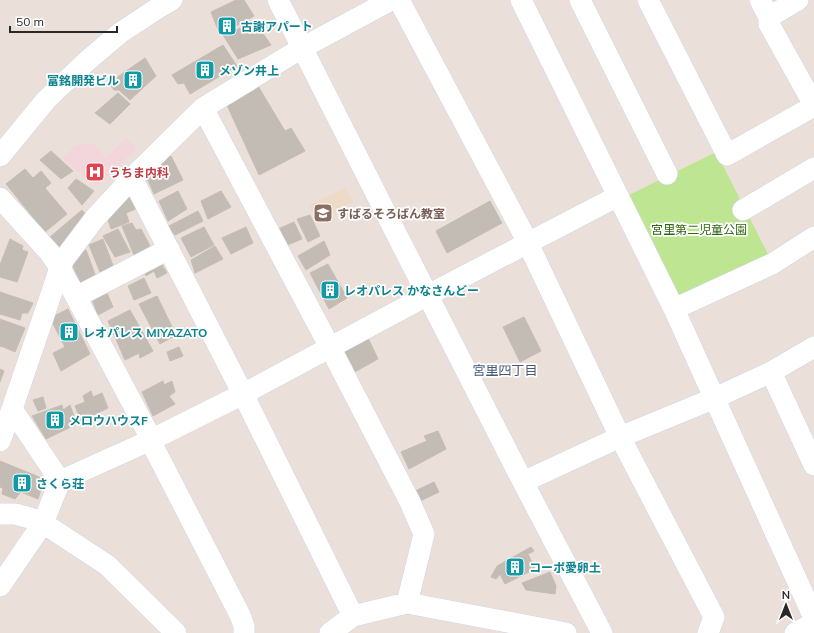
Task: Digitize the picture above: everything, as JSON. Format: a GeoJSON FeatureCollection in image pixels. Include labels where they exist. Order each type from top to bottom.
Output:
{"type":"FeatureCollection","features":[{"type":"Feature","properties":{"kind":"street"},"geometry":{"type":"LineString","coordinates":[[278,0],[523,482],[602,633]]}},
{"type":"Feature","properties":{"kind":"street"},"geometry":{"type":"LineString","coordinates":[[0,441],[60,268],[64,259],[95,218],[132,178],[203,108],[302,48],[392,0]]}},
{"type":"Feature","properties":{"kind":"street"},"geometry":{"type":"LineString","coordinates":[[399,0],[528,242],[620,437],[714,617],[708,633]]}},
{"type":"Feature","properties":{"kind":"street"},"geometry":{"type":"LineString","coordinates":[[521,0],[674,309],[814,618]]}},
{"type":"Feature","properties":{"kind":"street"},"geometry":{"type":"LineString","coordinates":[[580,0],[667,174]]}},
{"type":"Feature","properties":{"kind":"street"},"geometry":{"type":"LineString","coordinates":[[648,0],[727,155],[814,106],[769,24],[764,8],[798,0]]}},
{"type":"Feature","properties":{"kind":"street"},"geometry":{"type":"LineString","coordinates":[[0,156],[46,100],[87,61],[120,33],[161,3]]}},
{"type":"Feature","properties":{"kind":"street"},"geometry":{"type":"LineString","coordinates":[[203,108],[410,502],[424,534],[407,603]]}},
{"type":"Feature","properties":{"kind":"street"},"geometry":{"type":"LineString","coordinates":[[743,210],[814,168]]}},
{"type":"Feature","properties":{"kind":"street"},"geometry":{"type":"LineString","coordinates":[[132,178],[243,394],[352,616]]}},
{"type":"Feature","properties":{"kind":"street"},"geometry":{"type":"LineString","coordinates":[[0,586],[43,523],[60,481],[151,440],[243,394],[528,242],[618,196]]}},
{"type":"Feature","properties":{"kind":"street"},"geometry":{"type":"LineString","coordinates":[[0,198],[50,253],[60,268],[147,431],[240,615],[244,626],[244,633]]}},
{"type":"Feature","properties":{"kind":"street"},"geometry":{"type":"LineString","coordinates":[[674,309],[772,264],[814,237]]}},
{"type":"Feature","properties":{"kind":"street"},"geometry":{"type":"LineString","coordinates":[[76,297],[169,249]]}},
{"type":"Feature","properties":{"kind":"street"},"geometry":{"type":"LineString","coordinates":[[523,482],[620,437],[715,398],[771,372],[814,347]]}},
{"type":"Feature","properties":{"kind":"street"},"geometry":{"type":"LineString","coordinates":[[771,372],[814,465]]}},
{"type":"Feature","properties":{"kind":"street"},"geometry":{"type":"LineString","coordinates":[[12,409],[60,481]]}},
{"type":"Feature","properties":{"kind":"street"},"geometry":{"type":"LineString","coordinates":[[0,514],[16,514],[43,523],[107,565],[176,633]]}},
{"type":"Feature","properties":{"kind":"street"},"geometry":{"type":"LineString","coordinates":[[330,633],[352,616],[407,603],[566,633]]}},
{"type":"Feature","properties":{"kind":"street"},"geometry":{"type":"LineString","coordinates":[[795,633],[814,623]]}},
{"type":"Feature","properties":{"kind":"shaded area","name":"うちま内科"},"geometry":{"type":"Polygon","coordinates":[[[126,138],[136,149],[96,186],[62,158],[75,146],[84,143],[91,144],[99,148],[105,159],[126,138]]]}},
{"type":"Feature","properties":{"kind":"shaded area","name":"すばるそろばん教室"},"geometry":{"type":"Polygon","coordinates":[[[345,188],[353,202],[318,222],[308,205],[345,188]]]}},
{"type":"Feature","properties":{"kind":"green space","name":"宮里第二児童公園"},"geometry":{"type":"Polygon","coordinates":[[[716,152],[768,254],[680,297],[674,293],[627,196],[716,152]]]}},
{"type":"Feature","properties":{"kind":"building","name":"古謝アパート"},"geometry":{"type":"Polygon","coordinates":[[[236,0],[244,0],[254,16],[220,35],[211,12],[236,0]]]}},
{"type":"Feature","properties":{"kind":"building"},"geometry":{"type":"Polygon","coordinates":[[[255,22],[271,45],[238,59],[223,35],[255,22]]]}},
{"type":"Feature","properties":{"kind":"building","name":"メゾン井上"},"geometry":{"type":"Polygon","coordinates":[[[223,45],[237,66],[190,94],[184,83],[178,84],[172,75],[223,45]]]}},
{"type":"Feature","properties":{"kind":"building","name":"富銘開発ビル"},"geometry":{"type":"Polygon","coordinates":[[[145,58],[156,76],[130,100],[119,90],[114,90],[109,83],[145,58]]]}},
{"type":"Feature","properties":{"kind":"building"},"geometry":{"type":"Polygon","coordinates":[[[258,86],[285,131],[291,128],[305,151],[259,175],[226,103],[258,86]]]}},
{"type":"Feature","properties":{"kind":"building"},"geometry":{"type":"Polygon","coordinates":[[[118,93],[130,104],[110,124],[95,113],[118,93]]]}},
{"type":"Feature","properties":{"kind":"building"},"geometry":{"type":"Polygon","coordinates":[[[51,151],[73,171],[61,179],[40,160],[51,151]]]}},
{"type":"Feature","properties":{"kind":"building"},"geometry":{"type":"Polygon","coordinates":[[[171,156],[183,180],[154,194],[144,171],[171,156]]]}},
{"type":"Feature","properties":{"kind":"building"},"geometry":{"type":"Polygon","coordinates":[[[25,169],[33,178],[41,171],[51,183],[45,188],[67,214],[45,232],[6,184],[25,169]]]}},
{"type":"Feature","properties":{"kind":"building"},"geometry":{"type":"Polygon","coordinates":[[[76,179],[94,191],[82,205],[68,188],[76,179]]]}},
{"type":"Feature","properties":{"kind":"building"},"geometry":{"type":"Polygon","coordinates":[[[126,191],[138,208],[126,213],[129,222],[111,229],[105,211],[126,191]]]}},
{"type":"Feature","properties":{"kind":"building"},"geometry":{"type":"Polygon","coordinates":[[[178,191],[187,209],[168,221],[159,201],[178,191]]]}},
{"type":"Feature","properties":{"kind":"building"},"geometry":{"type":"Polygon","coordinates":[[[221,191],[231,207],[208,219],[201,201],[221,191]]]}},
{"type":"Feature","properties":{"kind":"building"},"geometry":{"type":"Polygon","coordinates":[[[490,201],[502,223],[447,253],[436,231],[490,201]]]}},
{"type":"Feature","properties":{"kind":"building"},"geometry":{"type":"Polygon","coordinates":[[[82,210],[88,218],[61,248],[50,237],[82,210]]]}},
{"type":"Feature","properties":{"kind":"building"},"geometry":{"type":"Polygon","coordinates":[[[198,211],[203,221],[175,235],[167,227],[198,211]]]}},
{"type":"Feature","properties":{"kind":"building"},"geometry":{"type":"Polygon","coordinates":[[[310,215],[320,236],[308,242],[297,219],[310,215]]]}},
{"type":"Feature","properties":{"kind":"building"},"geometry":{"type":"Polygon","coordinates":[[[294,222],[302,239],[285,246],[278,229],[294,222]]]}},
{"type":"Feature","properties":{"kind":"building"},"geometry":{"type":"Polygon","coordinates":[[[132,223],[136,230],[141,229],[150,246],[134,255],[122,226],[132,223]]]}},
{"type":"Feature","properties":{"kind":"building"},"geometry":{"type":"Polygon","coordinates":[[[204,227],[214,245],[191,257],[181,238],[204,227]]]}},
{"type":"Feature","properties":{"kind":"building"},"geometry":{"type":"Polygon","coordinates":[[[246,227],[253,243],[231,254],[222,238],[246,227]]]}},
{"type":"Feature","properties":{"kind":"building"},"geometry":{"type":"Polygon","coordinates":[[[118,229],[130,252],[115,257],[103,236],[118,229]]]}},
{"type":"Feature","properties":{"kind":"building"},"geometry":{"type":"Polygon","coordinates":[[[10,239],[23,246],[22,250],[28,252],[17,282],[0,277],[0,265],[10,239]]]}},
{"type":"Feature","properties":{"kind":"building"},"geometry":{"type":"Polygon","coordinates":[[[103,239],[114,268],[100,272],[89,245],[103,239]]]}},
{"type":"Feature","properties":{"kind":"building"},"geometry":{"type":"Polygon","coordinates":[[[324,241],[330,255],[306,270],[298,256],[324,241]]]}},
{"type":"Feature","properties":{"kind":"building"},"geometry":{"type":"Polygon","coordinates":[[[215,246],[223,259],[195,273],[191,260],[215,246]]]}},
{"type":"Feature","properties":{"kind":"building"},"geometry":{"type":"Polygon","coordinates":[[[86,250],[96,277],[80,282],[70,259],[86,250]]]}},
{"type":"Feature","properties":{"kind":"building"},"geometry":{"type":"Polygon","coordinates":[[[158,258],[167,273],[157,278],[154,271],[146,276],[143,269],[158,258]]]}},
{"type":"Feature","properties":{"kind":"building","name":"レオパレス かなさんどー"},"geometry":{"type":"Polygon","coordinates":[[[328,264],[347,298],[329,309],[310,273],[328,264]]]}},
{"type":"Feature","properties":{"kind":"building"},"geometry":{"type":"Polygon","coordinates":[[[144,278],[151,293],[134,300],[128,286],[144,278]]]}},
{"type":"Feature","properties":{"kind":"building"},"geometry":{"type":"Polygon","coordinates":[[[104,286],[113,307],[98,315],[90,294],[104,286]]]}},
{"type":"Feature","properties":{"kind":"building"},"geometry":{"type":"Polygon","coordinates":[[[0,292],[33,303],[28,313],[22,313],[20,320],[0,314],[0,292]]]}},
{"type":"Feature","properties":{"kind":"building"},"geometry":{"type":"Polygon","coordinates":[[[157,296],[176,335],[160,344],[139,304],[157,296]]]}},
{"type":"Feature","properties":{"kind":"building","name":"レオパレス MIYAZATO"},"geometry":{"type":"Polygon","coordinates":[[[68,309],[90,354],[61,371],[53,353],[65,347],[50,318],[68,309]]]}},
{"type":"Feature","properties":{"kind":"building"},"geometry":{"type":"Polygon","coordinates":[[[130,310],[153,351],[140,358],[139,353],[125,360],[108,321],[130,310]]]}},
{"type":"Feature","properties":{"kind":"building"},"geometry":{"type":"Polygon","coordinates":[[[524,317],[541,351],[520,362],[503,327],[524,317]]]}},
{"type":"Feature","properties":{"kind":"building"},"geometry":{"type":"Polygon","coordinates":[[[0,319],[25,328],[15,352],[1,346],[0,347],[0,319]]]}},
{"type":"Feature","properties":{"kind":"building"},"geometry":{"type":"Polygon","coordinates":[[[367,336],[378,359],[351,374],[340,351],[367,336]]]}},
{"type":"Feature","properties":{"kind":"building"},"geometry":{"type":"Polygon","coordinates":[[[179,347],[183,356],[170,361],[167,352],[179,347]]]}},
{"type":"Feature","properties":{"kind":"building"},"geometry":{"type":"Polygon","coordinates":[[[0,369],[4,371],[0,382],[0,369]]]}},
{"type":"Feature","properties":{"kind":"building"},"geometry":{"type":"Polygon","coordinates":[[[163,381],[164,385],[172,381],[175,392],[169,396],[175,404],[153,416],[142,392],[163,381]]]}},
{"type":"Feature","properties":{"kind":"building"},"geometry":{"type":"Polygon","coordinates":[[[91,391],[93,397],[102,393],[108,408],[81,421],[75,406],[85,402],[83,396],[91,391]]]}},
{"type":"Feature","properties":{"kind":"building"},"geometry":{"type":"Polygon","coordinates":[[[43,397],[46,408],[38,411],[33,400],[43,397]]]}},
{"type":"Feature","properties":{"kind":"building","name":"メロウハウスF"},"geometry":{"type":"Polygon","coordinates":[[[62,405],[63,410],[70,405],[77,424],[46,439],[32,416],[62,405]]]}},
{"type":"Feature","properties":{"kind":"building"},"geometry":{"type":"Polygon","coordinates":[[[438,431],[446,449],[409,469],[401,452],[427,441],[424,436],[438,431]]]}},
{"type":"Feature","properties":{"kind":"building","name":"さくら荘"},"geometry":{"type":"Polygon","coordinates":[[[0,461],[44,479],[38,499],[21,492],[15,499],[2,494],[3,488],[0,487],[0,461]]]}},
{"type":"Feature","properties":{"kind":"building"},"geometry":{"type":"Polygon","coordinates":[[[434,482],[439,492],[418,502],[413,492],[434,482]]]}},
{"type":"Feature","properties":{"kind":"building","name":"コーポ愛卵土"},"geometry":{"type":"Polygon","coordinates":[[[531,547],[534,551],[528,554],[535,569],[505,584],[500,574],[496,579],[491,577],[497,566],[531,547]]]}},
{"type":"Feature","properties":{"kind":"building"},"geometry":{"type":"Polygon","coordinates":[[[550,572],[556,586],[555,594],[526,590],[522,583],[550,572]]]}},
{"type":"Feature","properties":{"kind":"place","name":"古謝アパート"},"geometry":{"type":"Point","coordinates":[227,26]}},
{"type":"Feature","properties":{"kind":"place","name":"メゾン井上"},"geometry":{"type":"Point","coordinates":[205,70]}},
{"type":"Feature","properties":{"kind":"place","name":"富銘開発ビル"},"geometry":{"type":"Point","coordinates":[133,80]}},
{"type":"Feature","properties":{"kind":"place","name":"うちま内科"},"geometry":{"type":"Point","coordinates":[95,172]}},
{"type":"Feature","properties":{"kind":"place","name":"すばるそろばん教室"},"geometry":{"type":"Point","coordinates":[323,213]}},
{"type":"Feature","properties":{"kind":"place","name":"レオパレス かなさんどー"},"geometry":{"type":"Point","coordinates":[330,290]}},
{"type":"Feature","properties":{"kind":"place","name":"レオパレス MIYAZATO"},"geometry":{"type":"Point","coordinates":[69,332]}},
{"type":"Feature","properties":{"kind":"place","name":"メロウハウスF"},"geometry":{"type":"Point","coordinates":[55,420]}},
{"type":"Feature","properties":{"kind":"place","name":"さくら荘"},"geometry":{"type":"Point","coordinates":[22,483]}},
{"type":"Feature","properties":{"kind":"place","name":"コーポ愛卵土"},"geometry":{"type":"Point","coordinates":[515,567]}},
{"type":"Feature","properties":{"kind":"district","name":"宮里四丁目"},"geometry":{"type":"Point","coordinates":[505,370]}}]}
